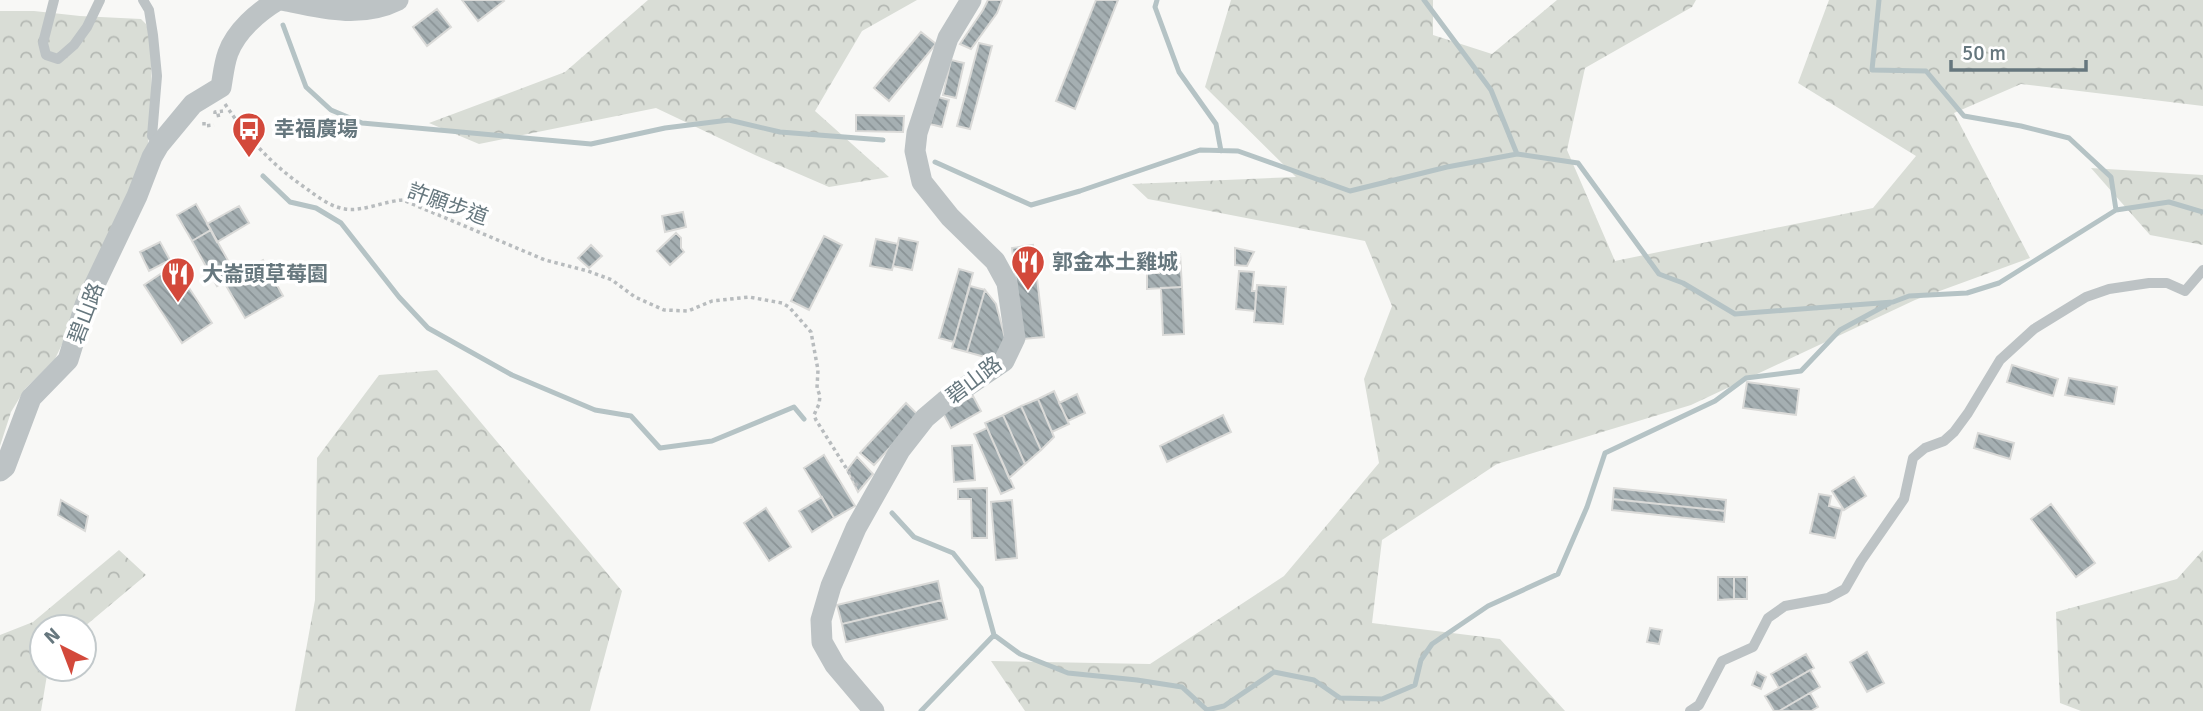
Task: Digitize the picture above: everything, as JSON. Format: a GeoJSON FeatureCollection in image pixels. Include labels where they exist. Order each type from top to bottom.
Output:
{"type":"FeatureCollection","features":[{"type":"Feature","properties":{"kind":"street"},"geometry":{"type":"LineString","coordinates":[[221,87],[229,51],[240,33],[265,8],[280,0],[340,12],[386,6],[398,0]]}},
{"type":"Feature","properties":{"kind":"street","name":"碧山路"},"geometry":{"type":"LineString","coordinates":[[874,711],[835,665],[822,642],[821,620],[831,586],[856,528],[901,450],[925,418],[1004,361],[1015,338],[1007,283],[995,261],[950,217],[922,183],[915,150],[917,132],[948,38],[971,0]]}},
{"type":"Feature","properties":{"kind":"street","name":"碧山路"},"geometry":{"type":"LineString","coordinates":[[0,471],[5,467],[31,398],[68,360],[85,305],[137,196],[152,157],[193,104],[221,87]]}},
{"type":"Feature","properties":{"kind":"lane"},"geometry":{"type":"LineString","coordinates":[[54,0],[43,43],[46,55],[58,59],[74,46],[100,0]]}},
{"type":"Feature","properties":{"kind":"lane"},"geometry":{"type":"LineString","coordinates":[[143,0],[149,10],[153,35],[156,76],[152,135],[159,145]]}},
{"type":"Feature","properties":{"kind":"lane"},"geometry":{"type":"LineString","coordinates":[[1690,711],[1699,705],[1722,661],[1753,648],[1768,618],[1785,606],[1828,598],[1845,589],[1903,499],[1913,458],[1925,448],[1944,441],[1954,432],[2000,360],[2034,329],[2086,297],[2109,289],[2167,283],[2185,291],[2203,270]]}},
{"type":"Feature","properties":{"kind":"path","name":"許願步道"},"geometry":{"type":"LineString","coordinates":[[221,87],[225,105],[271,162],[335,207],[357,210],[387,201],[403,200],[545,260],[612,280],[635,297],[664,310],[688,311],[712,300],[749,297],[774,300],[789,307],[811,332],[818,370],[819,404],[814,415],[816,420],[870,503]]}},
{"type":"Feature","properties":{"kind":"path"},"geometry":{"type":"LineString","coordinates":[[195,123],[214,125]]}},
{"type":"Feature","properties":{"kind":"green space"},"geometry":{"type":"Polygon","coordinates":[[[648,0],[917,0],[862,31],[815,111],[889,177],[829,187],[656,108],[479,144],[429,123],[565,72],[648,0]]]}},
{"type":"Feature","properties":{"kind":"green space"},"geometry":{"type":"Polygon","coordinates":[[[1231,0],[1433,0],[1433,35],[1492,54],[1557,0],[1696,0],[1692,7],[1585,68],[1567,150],[1615,261],[1873,208],[1916,156],[1798,83],[1829,0],[2203,0],[2203,106],[2021,84],[1954,113],[2030,258],[1915,300],[1691,405],[1497,464],[1382,540],[1372,623],[1500,639],[1565,711],[1025,711],[991,661],[1150,664],[1284,576],[1379,463],[1364,379],[1392,306],[1365,241],[1148,199],[1132,184],[1296,177],[1205,87],[1231,0]]]}},
{"type":"Feature","properties":{"kind":"green space"},"geometry":{"type":"Polygon","coordinates":[[[0,11],[141,19],[151,38],[152,108],[148,144],[135,192],[55,359],[25,389],[11,412],[0,446],[0,11]]]}},
{"type":"Feature","properties":{"kind":"green space"},"geometry":{"type":"Polygon","coordinates":[[[2091,168],[2203,175],[2203,245],[2150,235],[2091,168]]]}},
{"type":"Feature","properties":{"kind":"green space"},"geometry":{"type":"Polygon","coordinates":[[[437,370],[622,591],[590,711],[295,711],[315,600],[317,458],[379,375],[437,370]]]}},
{"type":"Feature","properties":{"kind":"green space"},"geometry":{"type":"Polygon","coordinates":[[[119,550],[146,575],[98,615],[98,613],[44,613],[119,550]]]}},
{"type":"Feature","properties":{"kind":"green space"},"geometry":{"type":"Polygon","coordinates":[[[2203,550],[2203,711],[2081,711],[2060,703],[2056,612],[2177,579],[2203,550]]]}},
{"type":"Feature","properties":{"kind":"green space"},"geometry":{"type":"Polygon","coordinates":[[[28,624],[28,683],[46,683],[41,711],[0,711],[0,635],[28,624]]]}},
{"type":"Feature","properties":{"kind":"building"},"geometry":{"type":"Polygon","coordinates":[[[462,0],[503,0],[504,1],[478,21],[462,0]]]}},
{"type":"Feature","properties":{"kind":"building"},"geometry":{"type":"Polygon","coordinates":[[[988,0],[1002,0],[997,13],[971,49],[960,44],[983,10],[988,0]]]}},
{"type":"Feature","properties":{"kind":"building"},"geometry":{"type":"Polygon","coordinates":[[[1096,0],[1118,0],[1075,109],[1056,101],[1096,0]]]}},
{"type":"Feature","properties":{"kind":"building"},"geometry":{"type":"Polygon","coordinates":[[[437,9],[451,27],[427,46],[413,27],[437,9]]]}},
{"type":"Feature","properties":{"kind":"building"},"geometry":{"type":"Polygon","coordinates":[[[921,32],[936,44],[889,101],[874,88],[921,32]]]}},
{"type":"Feature","properties":{"kind":"building"},"geometry":{"type":"Polygon","coordinates":[[[979,43],[992,46],[970,129],[957,126],[979,43]]]}},
{"type":"Feature","properties":{"kind":"building"},"geometry":{"type":"Polygon","coordinates":[[[951,60],[964,63],[956,98],[943,95],[951,60]]]}},
{"type":"Feature","properties":{"kind":"building"},"geometry":{"type":"Polygon","coordinates":[[[938,97],[949,100],[942,127],[930,124],[938,97]]]}},
{"type":"Feature","properties":{"kind":"building"},"geometry":{"type":"Polygon","coordinates":[[[856,115],[904,116],[903,132],[856,131],[856,115]]]}},
{"type":"Feature","properties":{"kind":"building"},"geometry":{"type":"Polygon","coordinates":[[[196,204],[211,230],[192,241],[177,215],[196,204]]]}},
{"type":"Feature","properties":{"kind":"building"},"geometry":{"type":"Polygon","coordinates":[[[239,206],[249,223],[217,242],[207,224],[239,206]]]}},
{"type":"Feature","properties":{"kind":"building"},"geometry":{"type":"Polygon","coordinates":[[[683,212],[686,227],[665,232],[662,216],[683,212]]]}},
{"type":"Feature","properties":{"kind":"building"},"geometry":{"type":"Polygon","coordinates":[[[211,230],[236,275],[217,286],[192,241],[211,230]]]}},
{"type":"Feature","properties":{"kind":"building"},"geometry":{"type":"Polygon","coordinates":[[[676,233],[681,238],[684,252],[670,265],[657,251],[676,233]]]}},
{"type":"Feature","properties":{"kind":"building"},"geometry":{"type":"Polygon","coordinates":[[[824,236],[842,245],[809,310],[791,301],[824,236]]]}},
{"type":"Feature","properties":{"kind":"building"},"geometry":{"type":"Polygon","coordinates":[[[899,238],[918,242],[912,270],[893,266],[899,238]]]}},
{"type":"Feature","properties":{"kind":"building"},"geometry":{"type":"Polygon","coordinates":[[[876,239],[898,244],[892,270],[870,266],[876,239]]]}},
{"type":"Feature","properties":{"kind":"building"},"geometry":{"type":"Polygon","coordinates":[[[160,242],[170,260],[149,271],[140,252],[160,242]]]}},
{"type":"Feature","properties":{"kind":"building"},"geometry":{"type":"Polygon","coordinates":[[[591,245],[602,256],[589,268],[578,258],[591,245]]]}},
{"type":"Feature","properties":{"kind":"building","name":"郭金本土雞城"},"geometry":{"type":"Polygon","coordinates":[[[1033,245],[1044,337],[1023,339],[1012,248],[1033,245]]]}},
{"type":"Feature","properties":{"kind":"building"},"geometry":{"type":"Polygon","coordinates":[[[1235,248],[1254,252],[1247,266],[1235,265],[1235,248]]]}},
{"type":"Feature","properties":{"kind":"building"},"geometry":{"type":"Polygon","coordinates":[[[1180,254],[1182,287],[1147,289],[1147,273],[1159,273],[1158,255],[1180,254]]]}},
{"type":"Feature","properties":{"kind":"building"},"geometry":{"type":"Polygon","coordinates":[[[263,260],[283,296],[245,318],[224,282],[263,260]]]}},
{"type":"Feature","properties":{"kind":"building","name":"大崙頭草莓園"},"geometry":{"type":"Polygon","coordinates":[[[174,265],[212,323],[182,343],[144,285],[174,265]]]}},
{"type":"Feature","properties":{"kind":"building"},"geometry":{"type":"Polygon","coordinates":[[[959,269],[973,273],[954,342],[939,338],[959,269]]]}},
{"type":"Feature","properties":{"kind":"building"},"geometry":{"type":"Polygon","coordinates":[[[1239,271],[1254,272],[1252,291],[1256,291],[1255,311],[1236,309],[1239,271]]]}},
{"type":"Feature","properties":{"kind":"building"},"geometry":{"type":"Polygon","coordinates":[[[1257,285],[1286,287],[1283,324],[1254,322],[1257,285]]]}},
{"type":"Feature","properties":{"kind":"building"},"geometry":{"type":"Polygon","coordinates":[[[970,286],[985,290],[967,352],[952,348],[970,286]]]}},
{"type":"Feature","properties":{"kind":"building"},"geometry":{"type":"Polygon","coordinates":[[[1182,287],[1184,334],[1163,335],[1161,288],[1182,287]]]}},
{"type":"Feature","properties":{"kind":"building"},"geometry":{"type":"Polygon","coordinates":[[[985,290],[996,304],[1005,338],[999,361],[967,352],[985,290]]]}},
{"type":"Feature","properties":{"kind":"building"},"geometry":{"type":"Polygon","coordinates":[[[2012,365],[2058,379],[2053,396],[2007,382],[2012,365]]]}},
{"type":"Feature","properties":{"kind":"building"},"geometry":{"type":"Polygon","coordinates":[[[2069,378],[2117,387],[2114,404],[2065,395],[2069,378]]]}},
{"type":"Feature","properties":{"kind":"building"},"geometry":{"type":"Polygon","coordinates":[[[1747,382],[1799,389],[1796,415],[1743,408],[1747,382]]]}},
{"type":"Feature","properties":{"kind":"building"},"geometry":{"type":"Polygon","coordinates":[[[1054,391],[1069,424],[1052,432],[1038,399],[1054,391]]]}},
{"type":"Feature","properties":{"kind":"building"},"geometry":{"type":"Polygon","coordinates":[[[1077,394],[1085,413],[1068,421],[1059,403],[1077,394]]]}},
{"type":"Feature","properties":{"kind":"building"},"geometry":{"type":"Polygon","coordinates":[[[973,396],[981,411],[951,428],[943,413],[973,396]]]}},
{"type":"Feature","properties":{"kind":"building"},"geometry":{"type":"Polygon","coordinates":[[[1038,399],[1054,437],[1041,450],[1021,406],[1038,399]]]}},
{"type":"Feature","properties":{"kind":"building"},"geometry":{"type":"Polygon","coordinates":[[[906,403],[919,416],[874,465],[860,453],[906,403]]]}},
{"type":"Feature","properties":{"kind":"building"},"geometry":{"type":"Polygon","coordinates":[[[1021,406],[1041,450],[1025,464],[1003,415],[1021,406]]]}},
{"type":"Feature","properties":{"kind":"building"},"geometry":{"type":"Polygon","coordinates":[[[1003,415],[1025,464],[1009,478],[985,423],[1003,415]]]}},
{"type":"Feature","properties":{"kind":"building"},"geometry":{"type":"Polygon","coordinates":[[[1223,415],[1231,432],[1167,462],[1160,446],[1223,415]]]}},
{"type":"Feature","properties":{"kind":"building"},"geometry":{"type":"Polygon","coordinates":[[[987,428],[1014,488],[1001,494],[974,434],[987,428]]]}},
{"type":"Feature","properties":{"kind":"building"},"geometry":{"type":"Polygon","coordinates":[[[1978,433],[2014,443],[2010,459],[1974,448],[1978,433]]]}},
{"type":"Feature","properties":{"kind":"building"},"geometry":{"type":"Polygon","coordinates":[[[972,445],[975,480],[954,482],[952,446],[972,445]]]}},
{"type":"Feature","properties":{"kind":"building"},"geometry":{"type":"Polygon","coordinates":[[[824,455],[855,506],[834,518],[804,468],[824,455]]]}},
{"type":"Feature","properties":{"kind":"building"},"geometry":{"type":"Polygon","coordinates":[[[857,457],[873,474],[858,492],[847,470],[857,457]]]}},
{"type":"Feature","properties":{"kind":"building"},"geometry":{"type":"Polygon","coordinates":[[[1854,477],[1866,496],[1844,510],[1832,491],[1854,477]]]}},
{"type":"Feature","properties":{"kind":"building"},"geometry":{"type":"Polygon","coordinates":[[[987,488],[987,538],[972,538],[971,499],[958,499],[958,489],[987,488]]]}},
{"type":"Feature","properties":{"kind":"building"},"geometry":{"type":"Polygon","coordinates":[[[1614,488],[1726,500],[1725,511],[1613,499],[1614,488]]]}},
{"type":"Feature","properties":{"kind":"building"},"geometry":{"type":"Polygon","coordinates":[[[1819,494],[1831,496],[1829,506],[1842,509],[1835,538],[1810,533],[1819,494]]]}},
{"type":"Feature","properties":{"kind":"building"},"geometry":{"type":"Polygon","coordinates":[[[822,497],[834,518],[812,532],[799,511],[822,497]]]}},
{"type":"Feature","properties":{"kind":"building"},"geometry":{"type":"Polygon","coordinates":[[[1613,499],[1725,511],[1724,522],[1612,510],[1613,499]]]}},
{"type":"Feature","properties":{"kind":"building"},"geometry":{"type":"Polygon","coordinates":[[[61,500],[88,516],[85,531],[58,515],[61,500]]]}},
{"type":"Feature","properties":{"kind":"building"},"geometry":{"type":"Polygon","coordinates":[[[1012,500],[1017,558],[996,560],[991,502],[1012,500]]]}},
{"type":"Feature","properties":{"kind":"building"},"geometry":{"type":"Polygon","coordinates":[[[2051,504],[2095,563],[2076,577],[2031,519],[2051,504]]]}},
{"type":"Feature","properties":{"kind":"building"},"geometry":{"type":"Polygon","coordinates":[[[766,508],[791,547],[769,561],[744,523],[766,508]]]}},
{"type":"Feature","properties":{"kind":"building"},"geometry":{"type":"Polygon","coordinates":[[[1718,577],[1734,577],[1734,599],[1718,600],[1718,577]]]}},
{"type":"Feature","properties":{"kind":"building"},"geometry":{"type":"Polygon","coordinates":[[[1734,577],[1747,577],[1747,599],[1734,599],[1734,577]]]}},
{"type":"Feature","properties":{"kind":"building"},"geometry":{"type":"Polygon","coordinates":[[[938,581],[942,600],[842,624],[837,605],[938,581]]]}},
{"type":"Feature","properties":{"kind":"building"},"geometry":{"type":"Polygon","coordinates":[[[942,600],[947,619],[846,642],[842,624],[942,600]]]}},
{"type":"Feature","properties":{"kind":"building"},"geometry":{"type":"Polygon","coordinates":[[[1650,628],[1662,630],[1659,644],[1647,642],[1650,628]]]}},
{"type":"Feature","properties":{"kind":"building"},"geometry":{"type":"Polygon","coordinates":[[[1867,652],[1884,683],[1867,692],[1850,662],[1867,652]]]}},
{"type":"Feature","properties":{"kind":"building"},"geometry":{"type":"Polygon","coordinates":[[[1806,654],[1814,668],[1779,688],[1771,674],[1806,654]]]}},
{"type":"Feature","properties":{"kind":"building"},"geometry":{"type":"Polygon","coordinates":[[[1810,670],[1820,687],[1779,711],[1774,711],[1765,696],[1810,670]]]}},
{"type":"Feature","properties":{"kind":"building"},"geometry":{"type":"Polygon","coordinates":[[[1757,672],[1766,677],[1761,689],[1752,685],[1757,672]]]}},
{"type":"Feature","properties":{"kind":"building"},"geometry":{"type":"Polygon","coordinates":[[[1810,693],[1818,707],[1811,711],[1779,711],[1810,693]]]}},
{"type":"Feature","properties":{"kind":"waterway"},"geometry":{"type":"LineString","coordinates":[[1157,0],[1155,7],[1179,72],[1216,124],[1221,151]]}},
{"type":"Feature","properties":{"kind":"waterway"},"geometry":{"type":"LineString","coordinates":[[1424,0],[1491,90],[1517,154]]}},
{"type":"Feature","properties":{"kind":"waterway"},"geometry":{"type":"LineString","coordinates":[[1879,0],[1872,70],[1926,71],[1964,116],[2069,138],[2111,177],[2116,210],[2169,202],[2203,212]]}},
{"type":"Feature","properties":{"kind":"waterway"},"geometry":{"type":"LineString","coordinates":[[283,25],[306,87],[331,110],[362,123],[591,144],[665,128],[729,120],[780,132],[883,140]]}},
{"type":"Feature","properties":{"kind":"waterway"},"geometry":{"type":"LineString","coordinates":[[935,162],[1031,205],[1200,150],[1238,151],[1350,191],[1447,167],[1517,154],[1578,163],[1659,274],[1683,283],[1735,314],[1893,302],[1909,296],[1967,293],[1999,283],[2116,210]]}},
{"type":"Feature","properties":{"kind":"waterway"},"geometry":{"type":"LineString","coordinates":[[263,176],[290,202],[316,208],[341,223],[399,297],[428,328],[512,375],[595,410],[631,416],[660,448],[712,441],[794,407],[804,419]]}},
{"type":"Feature","properties":{"kind":"waterway"},"geometry":{"type":"LineString","coordinates":[[892,513],[914,537],[953,553],[981,588],[994,635],[1020,654],[1068,673],[1182,687],[1207,710],[1224,706],[1274,672],[1314,680],[1340,698],[1382,699],[1415,685],[1421,660],[1432,644],[1488,606],[1558,574],[1587,507],[1605,453],[1715,401],[1746,378],[1801,371],[1840,330],[1890,303]]}},
{"type":"Feature","properties":{"kind":"waterway"},"geometry":{"type":"LineString","coordinates":[[921,711],[994,635]]}},
{"type":"Feature","properties":{"kind":"place","name":"幸福廣場"},"geometry":{"type":"Point","coordinates":[249,159]}},
{"type":"Feature","properties":{"kind":"place","name":"郭金本土雞城"},"geometry":{"type":"Point","coordinates":[1028,292]}},
{"type":"Feature","properties":{"kind":"place","name":"大崙頭草莓園"},"geometry":{"type":"Point","coordinates":[178,304]}}]}
